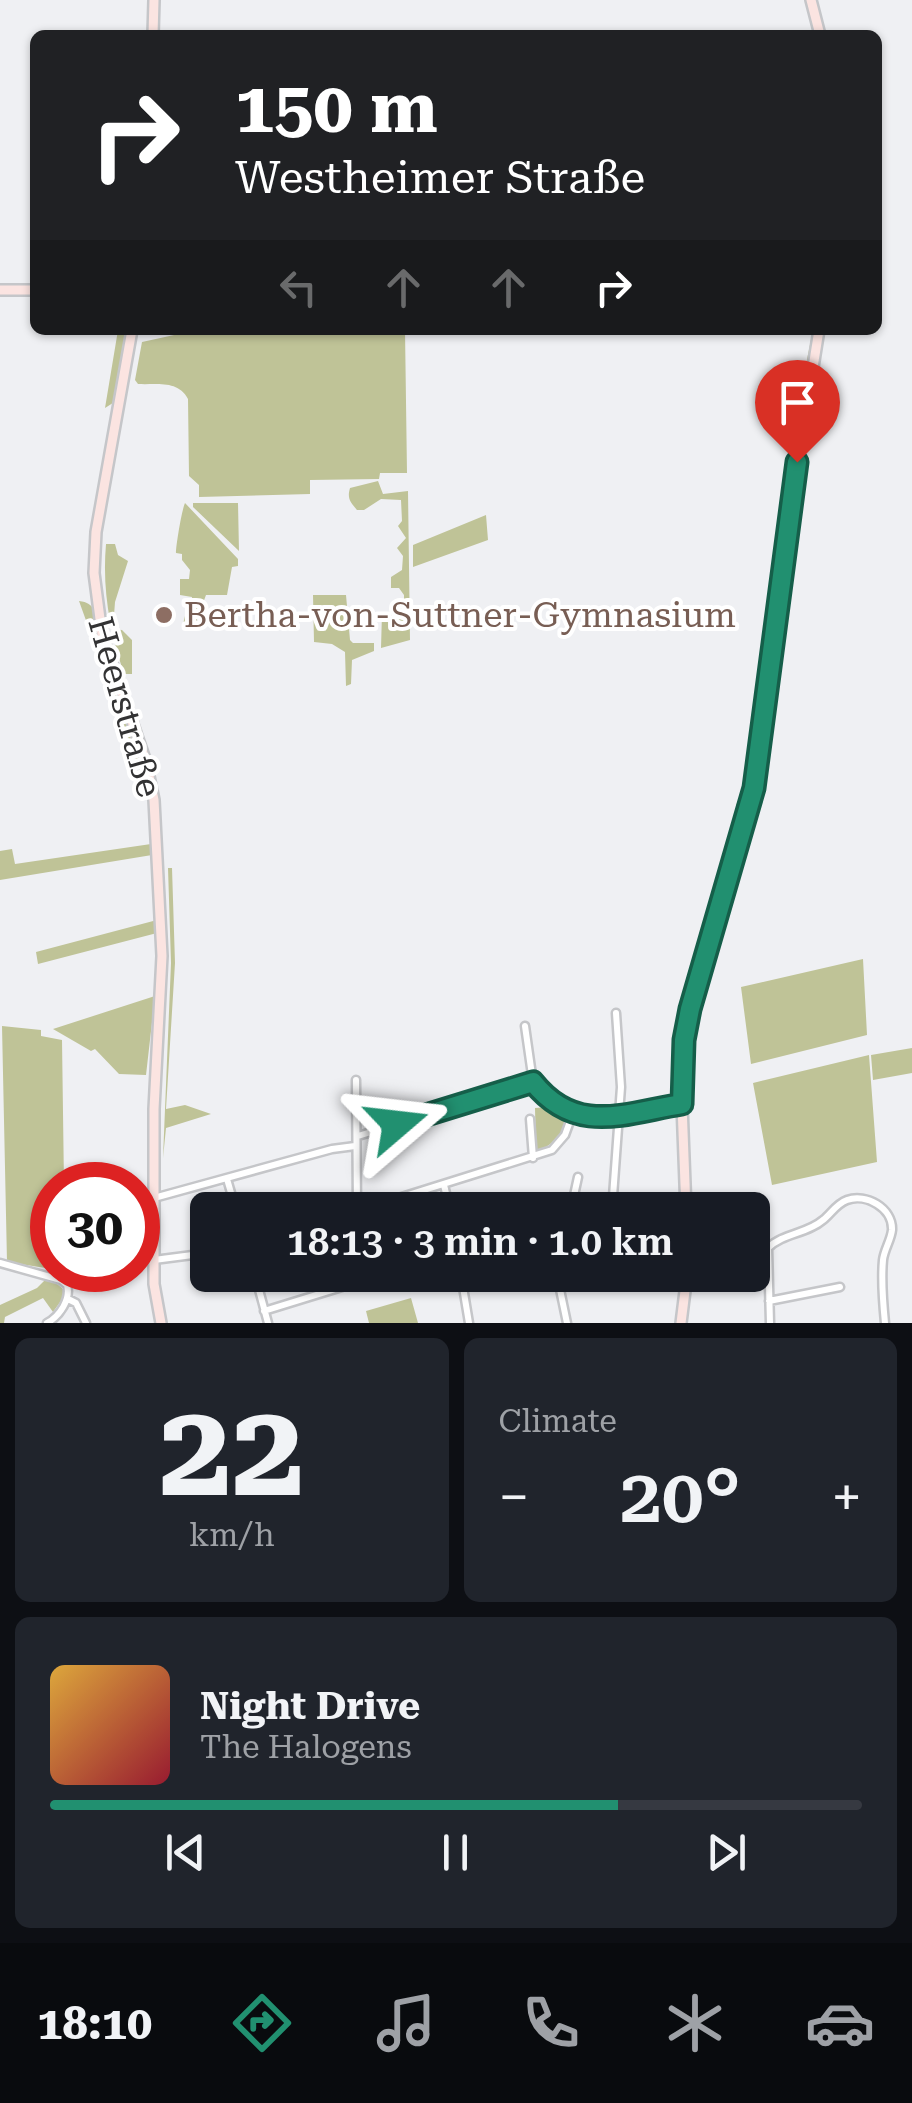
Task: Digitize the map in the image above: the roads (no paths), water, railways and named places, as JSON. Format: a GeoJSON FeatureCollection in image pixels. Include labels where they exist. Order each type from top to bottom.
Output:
{"type":"FeatureCollection","features":[{"type":"Feature","properties":{"kind":"street"},"geometry":{"type":"LineString","coordinates":[[154,30],[156,0]]}},
{"type":"Feature","properties":{"kind":"street"},"geometry":{"type":"LineString","coordinates":[[812,0],[819,30]]}},
{"type":"Feature","properties":{"kind":"street"},"geometry":{"type":"LineString","coordinates":[[0,290],[30,290]]}},
{"type":"Feature","properties":{"kind":"street","name":"Heerstraße"},"geometry":{"type":"LineString","coordinates":[[133,335],[96,532],[94,573],[102,634],[146,762],[154,800],[162,956],[154,1162]]}},
{"type":"Feature","properties":{"kind":"street"},"geometry":{"type":"LineString","coordinates":[[685,1192],[684,1040],[754,788],[798,450],[819,335]]}},
{"type":"Feature","properties":{"kind":"street"},"geometry":{"type":"LineString","coordinates":[[613,1192],[620,1117],[616,1013]]}},
{"type":"Feature","properties":{"kind":"street"},"geometry":{"type":"LineString","coordinates":[[524,1026],[533,1082],[573,1114],[620,1117],[682,1104]]}},
{"type":"Feature","properties":{"kind":"street"},"geometry":{"type":"LineString","coordinates":[[356,1080],[358,1192]]}},
{"type":"Feature","properties":{"kind":"street"},"geometry":{"type":"LineString","coordinates":[[358,1136],[533,1082]]}},
{"type":"Feature","properties":{"kind":"street"},"geometry":{"type":"LineString","coordinates":[[420,1192],[552,1150],[565,1135],[573,1114]]}},
{"type":"Feature","properties":{"kind":"street"},"geometry":{"type":"LineString","coordinates":[[530,1119],[533,1158]]}},
{"type":"Feature","properties":{"kind":"street"},"geometry":{"type":"LineString","coordinates":[[160,1196],[332,1149],[356,1146]]}},
{"type":"Feature","properties":{"kind":"street"},"geometry":{"type":"LineString","coordinates":[[574,1192],[578,1177]]}},
{"type":"Feature","properties":{"kind":"street"},"geometry":{"type":"LineString","coordinates":[[227,1179],[231,1192]]}},
{"type":"Feature","properties":{"kind":"street"},"geometry":{"type":"LineString","coordinates":[[444,1185],[446,1192]]}},
{"type":"Feature","properties":{"kind":"street"},"geometry":{"type":"LineString","coordinates":[[770,1323],[768,1248],[775,1241],[823,1221],[846,1200],[862,1198],[888,1214],[891,1226],[883,1263],[885,1323]]}},
{"type":"Feature","properties":{"kind":"street"},"geometry":{"type":"LineString","coordinates":[[160,1259],[190,1255]]}},
{"type":"Feature","properties":{"kind":"street"},"geometry":{"type":"LineString","coordinates":[[0,1263],[30,1271]]}},
{"type":"Feature","properties":{"kind":"street"},"geometry":{"type":"LineString","coordinates":[[769,1301],[840,1287]]}},
{"type":"Feature","properties":{"kind":"street"},"geometry":{"type":"LineString","coordinates":[[47,1323],[68,1299],[68,1292]]}},
{"type":"Feature","properties":{"kind":"street","name":"Heerstraße"},"geometry":{"type":"LineString","coordinates":[[156,1292],[161,1323]]}},
{"type":"Feature","properties":{"kind":"street"},"geometry":{"type":"LineString","coordinates":[[259,1292],[268,1323]]}},
{"type":"Feature","properties":{"kind":"street"},"geometry":{"type":"LineString","coordinates":[[264,1311],[319,1292]]}},
{"type":"Feature","properties":{"kind":"street"},"geometry":{"type":"LineString","coordinates":[[463,1292],[469,1323]]}},
{"type":"Feature","properties":{"kind":"street"},"geometry":{"type":"LineString","coordinates":[[561,1292],[567,1323]]}},
{"type":"Feature","properties":{"kind":"street"},"geometry":{"type":"LineString","coordinates":[[681,1323],[685,1292]]}},
{"type":"Feature","properties":{"kind":"street"},"geometry":{"type":"LineString","coordinates":[[68,1299],[76,1303],[86,1323]]}},
{"type":"Feature","properties":{"kind":"place","name":"Bertha-von-Suttner-Gymnasium"},"geometry":{"type":"Point","coordinates":[164,615]}}]}
